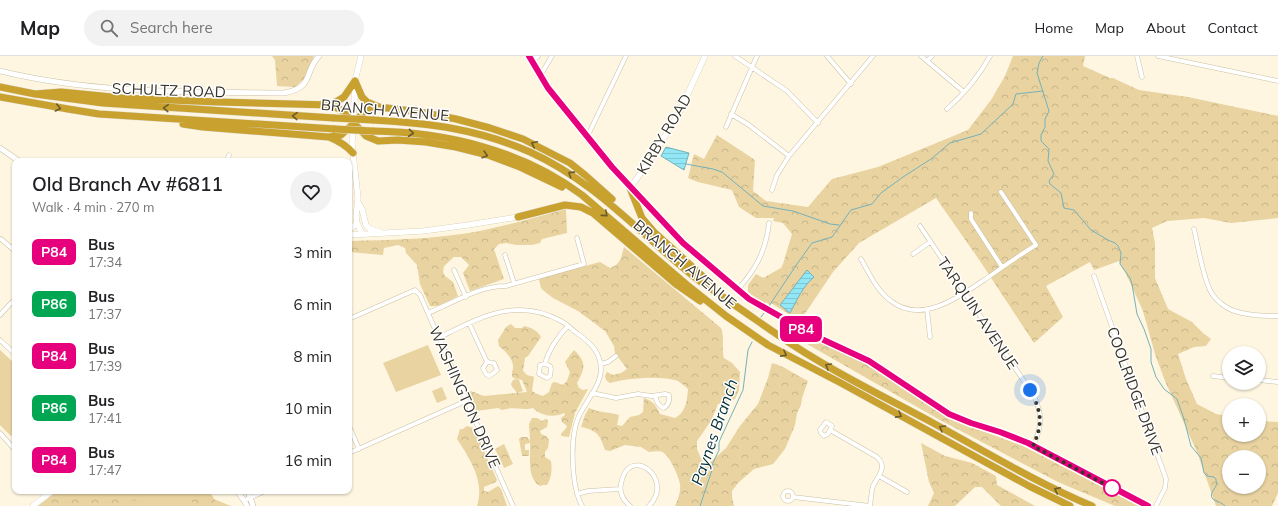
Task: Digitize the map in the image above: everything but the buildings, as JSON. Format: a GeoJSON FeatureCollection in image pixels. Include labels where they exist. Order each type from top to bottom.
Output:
{"type":"FeatureCollection","features":[{"type":"Feature","properties":{"kind":"highway"},"geometry":{"type":"LineString","coordinates":[[331,105],[344,96],[355,81]]}},
{"type":"Feature","properties":{"kind":"highway"},"geometry":{"type":"LineString","coordinates":[[355,81],[362,97],[367,102],[380,107],[420,112],[490,128],[523,139],[570,163],[617,204],[645,234]]}},
{"type":"Feature","properties":{"kind":"highway","name":"BRANCH AVENUE"},"geometry":{"type":"LineString","coordinates":[[0,87],[35,94],[127,105],[423,123],[469,131],[496,139],[531,153],[570,173],[620,211],[693,276],[778,335],[836,370],[1033,478],[1092,506]]}},
{"type":"Feature","properties":{"kind":"highway"},"geometry":{"type":"LineString","coordinates":[[35,94],[62,92],[122,98],[331,105],[343,111],[353,124],[366,136],[378,141],[398,140],[426,142],[456,147],[488,155],[527,170],[592,203]]}},
{"type":"Feature","properties":{"kind":"highway","name":"BRANCH AVENUE"},"geometry":{"type":"LineString","coordinates":[[0,97],[99,114],[335,130],[406,132],[435,136],[494,150],[537,168],[573,188],[687,285],[752,334],[782,353],[841,382],[1029,486],[1070,506]]}},
{"type":"Feature","properties":{"kind":"highway"},"geometry":{"type":"LineString","coordinates":[[0,102],[20,100]]}},
{"type":"Feature","properties":{"kind":"highway"},"geometry":{"type":"LineString","coordinates":[[140,116],[203,127],[329,137],[340,135],[364,112],[380,107]]}},
{"type":"Feature","properties":{"kind":"highway"},"geometry":{"type":"LineString","coordinates":[[329,137],[347,146],[353,153]]}},
{"type":"Feature","properties":{"kind":"highway"},"geometry":{"type":"LineString","coordinates":[[630,188],[642,218],[654,232],[735,304]]}},
{"type":"Feature","properties":{"kind":"highway"},"geometry":{"type":"LineString","coordinates":[[518,217],[565,205],[581,207],[593,212],[677,285],[726,319],[752,334]]}},
{"type":"Feature","properties":{"kind":"main road"},"geometry":{"type":"LineString","coordinates":[[360,56],[355,81],[353,153],[358,202],[356,216],[357,223],[362,234]]}},
{"type":"Feature","properties":{"kind":"main road","name":"KIRBY ROAD"},"geometry":{"type":"LineString","coordinates":[[630,188],[653,156],[680,112],[704,56]]}},
{"type":"Feature","properties":{"kind":"main road"},"geometry":{"type":"LineString","coordinates":[[530,59],[540,76],[586,136],[630,188],[683,243],[737,290],[758,305],[788,322],[824,341],[869,361],[949,414],[1008,435],[1033,446],[1148,506]]}},
{"type":"Feature","properties":{"kind":"main road"},"geometry":{"type":"LineString","coordinates":[[358,202],[362,209],[366,225],[370,229],[383,233]]}},
{"type":"Feature","properties":{"kind":"main road"},"geometry":{"type":"LineString","coordinates":[[352,234],[423,231],[468,226],[518,217]]}},
{"type":"Feature","properties":{"kind":"main road"},"geometry":{"type":"LineString","coordinates":[[362,234],[365,218]]}},
{"type":"Feature","properties":{"kind":"main road"},"geometry":{"type":"LineString","coordinates":[[352,227],[357,223]]}},
{"type":"Feature","properties":{"kind":"main road"},"geometry":{"type":"LineString","coordinates":[[33,506],[47,494]]}},
{"type":"Feature","properties":{"kind":"street","name":"SCHULTZ ROAD"},"geometry":{"type":"LineString","coordinates":[[0,71],[66,83],[107,87],[188,92],[284,92],[295,91],[302,87],[308,80],[314,62],[319,56]]}},
{"type":"Feature","properties":{"kind":"street"},"geometry":{"type":"LineString","coordinates":[[530,59],[538,56]]}},
{"type":"Feature","properties":{"kind":"street"},"geometry":{"type":"LineString","coordinates":[[540,76],[552,56]]}},
{"type":"Feature","properties":{"kind":"street"},"geometry":{"type":"LineString","coordinates":[[586,136],[590,131],[626,56]]}},
{"type":"Feature","properties":{"kind":"street"},"geometry":{"type":"LineString","coordinates":[[735,56],[790,94],[818,123]]}},
{"type":"Feature","properties":{"kind":"street"},"geometry":{"type":"LineString","coordinates":[[726,127],[757,56]]}},
{"type":"Feature","properties":{"kind":"street"},"geometry":{"type":"LineString","coordinates":[[827,56],[851,84]]}},
{"type":"Feature","properties":{"kind":"street"},"geometry":{"type":"LineString","coordinates":[[772,190],[777,175],[789,156],[873,56]]}},
{"type":"Feature","properties":{"kind":"street"},"geometry":{"type":"LineString","coordinates":[[921,56],[964,92]]}},
{"type":"Feature","properties":{"kind":"street"},"geometry":{"type":"LineString","coordinates":[[927,61],[932,56]]}},
{"type":"Feature","properties":{"kind":"street"},"geometry":{"type":"LineString","coordinates":[[947,109],[964,92],[990,56]]}},
{"type":"Feature","properties":{"kind":"street"},"geometry":{"type":"LineString","coordinates":[[1137,56],[1142,77]]}},
{"type":"Feature","properties":{"kind":"street"},"geometry":{"type":"LineString","coordinates":[[1158,56],[1278,81]]}},
{"type":"Feature","properties":{"kind":"street"},"geometry":{"type":"LineString","coordinates":[[731,114],[749,125],[789,156]]}},
{"type":"Feature","properties":{"kind":"street"},"geometry":{"type":"LineString","coordinates":[[0,148],[15,158]]}},
{"type":"Feature","properties":{"kind":"street"},"geometry":{"type":"LineString","coordinates":[[861,259],[877,286],[891,302],[906,308],[927,309],[944,304],[965,292],[1036,245],[1001,192]]}},
{"type":"Feature","properties":{"kind":"street"},"geometry":{"type":"LineString","coordinates":[[971,213],[970,219],[1002,267]]}},
{"type":"Feature","properties":{"kind":"street"},"geometry":{"type":"LineString","coordinates":[[737,290],[751,274],[759,260],[766,240],[769,223]]}},
{"type":"Feature","properties":{"kind":"street","name":"TARQUIN AVENUE"},"geometry":{"type":"LineString","coordinates":[[920,226],[1036,400],[1040,416],[1040,426],[1033,446]]}},
{"type":"Feature","properties":{"kind":"street"},"geometry":{"type":"LineString","coordinates":[[1194,229],[1207,281],[1213,295],[1224,305],[1239,313],[1278,316]]}},
{"type":"Feature","properties":{"kind":"street"},"geometry":{"type":"LineString","coordinates":[[428,313],[491,287],[498,285],[506,286],[584,264],[577,238]]}},
{"type":"Feature","properties":{"kind":"street"},"geometry":{"type":"LineString","coordinates":[[2,239],[12,248]]}},
{"type":"Feature","properties":{"kind":"street"},"geometry":{"type":"LineString","coordinates":[[912,254],[930,242]]}},
{"type":"Feature","properties":{"kind":"street"},"geometry":{"type":"LineString","coordinates":[[506,255],[514,283]]}},
{"type":"Feature","properties":{"kind":"street"},"geometry":{"type":"LineString","coordinates":[[454,270],[466,297]]}},
{"type":"Feature","properties":{"kind":"street","name":"COOLRIDGE DRIVE"},"geometry":{"type":"LineString","coordinates":[[1094,276],[1166,479],[1165,488],[1156,506]]}},
{"type":"Feature","properties":{"kind":"street","name":"WASHINGTON DRIVE"},"geometry":{"type":"LineString","coordinates":[[352,318],[415,290],[421,297],[513,506]]}},
{"type":"Feature","properties":{"kind":"street"},"geometry":{"type":"LineString","coordinates":[[0,315],[12,302]]}},
{"type":"Feature","properties":{"kind":"street"},"geometry":{"type":"LineString","coordinates":[[438,338],[496,312],[523,309],[539,312],[563,322],[592,346],[598,355],[600,376],[580,414],[575,429],[574,470],[577,494],[582,506]]}},
{"type":"Feature","properties":{"kind":"street"},"geometry":{"type":"LineString","coordinates":[[927,309],[930,337]]}},
{"type":"Feature","properties":{"kind":"street"},"geometry":{"type":"LineString","coordinates":[[469,323],[487,362]]}},
{"type":"Feature","properties":{"kind":"street"},"geometry":{"type":"LineString","coordinates":[[545,364],[554,345],[568,326]]}},
{"type":"Feature","properties":{"kind":"street"},"geometry":{"type":"LineString","coordinates":[[0,340],[12,351]]}},
{"type":"Feature","properties":{"kind":"street"},"geometry":{"type":"LineString","coordinates":[[600,364],[608,362],[616,356]]}},
{"type":"Feature","properties":{"kind":"street"},"geometry":{"type":"LineString","coordinates":[[1212,376],[1222,377]]}},
{"type":"Feature","properties":{"kind":"street"},"geometry":{"type":"LineString","coordinates":[[1266,381],[1278,382]]}},
{"type":"Feature","properties":{"kind":"street"},"geometry":{"type":"LineString","coordinates":[[592,393],[616,398],[638,394],[655,396]]}},
{"type":"Feature","properties":{"kind":"street"},"geometry":{"type":"LineString","coordinates":[[352,452],[466,401]]}},
{"type":"Feature","properties":{"kind":"street"},"geometry":{"type":"LineString","coordinates":[[793,497],[870,506],[873,488],[883,465],[877,457],[830,430]]}},
{"type":"Feature","properties":{"kind":"street"},"geometry":{"type":"LineString","coordinates":[[0,433],[12,447]]}},
{"type":"Feature","properties":{"kind":"street"},"geometry":{"type":"LineString","coordinates":[[352,433],[359,449]]}},
{"type":"Feature","properties":{"kind":"street"},"geometry":{"type":"LineString","coordinates":[[630,506],[623,498],[620,489],[623,476],[632,465],[637,464],[646,467],[654,476],[658,488],[654,500],[649,506]]}},
{"type":"Feature","properties":{"kind":"street"},"geometry":{"type":"LineString","coordinates":[[879,476],[907,492]]}},
{"type":"Feature","properties":{"kind":"street"},"geometry":{"type":"LineString","coordinates":[[577,494],[588,491],[620,489]]}},
{"type":"Feature","properties":{"kind":"street"},"geometry":{"type":"LineString","coordinates":[[241,494],[253,506]]}},
{"type":"Feature","properties":{"kind":"street"},"geometry":{"type":"LineString","coordinates":[[247,506],[248,494]]}},
{"type":"Feature","properties":{"kind":"street"},"geometry":{"type":"LineString","coordinates":[[247,499],[258,494]]}},
{"type":"Feature","properties":{"kind":"green space"},"geometry":{"type":"Polygon","coordinates":[[[272,56],[314,56],[304,79],[295,87],[277,86],[275,60],[272,56]]]}},
{"type":"Feature","properties":{"kind":"green space"},"geometry":{"type":"Polygon","coordinates":[[[1013,56],[1085,56],[1083,66],[1139,90],[1188,97],[1278,116],[1278,218],[1231,223],[1204,218],[1167,221],[1152,228],[1155,243],[1155,278],[1168,309],[1192,322],[1211,339],[1206,346],[1194,347],[1178,354],[1186,379],[1197,404],[1216,414],[1222,415],[1222,442],[1266,442],[1266,421],[1278,422],[1278,493],[1272,506],[1216,506],[1197,452],[1165,381],[1155,354],[1143,311],[1119,261],[1094,270],[1090,262],[1046,286],[1063,317],[1034,343],[936,198],[859,243],[833,272],[800,321],[771,303],[770,305],[766,302],[764,304],[748,292],[748,285],[756,274],[763,278],[781,268],[792,234],[783,223],[773,221],[774,218],[756,218],[739,207],[732,190],[698,182],[688,178],[694,154],[704,159],[717,135],[755,160],[753,191],[766,201],[808,207],[832,179],[878,167],[968,130],[991,100],[1005,76],[1013,56]]]}},
{"type":"Feature","properties":{"kind":"green space"},"geometry":{"type":"Polygon","coordinates":[[[566,209],[567,233],[542,239],[540,243],[532,245],[516,245],[507,243],[499,244],[494,249],[504,279],[470,291],[463,273],[469,265],[461,257],[454,257],[444,266],[443,272],[445,276],[453,282],[458,296],[444,304],[437,306],[430,306],[420,284],[417,265],[406,253],[405,248],[398,245],[384,248],[383,255],[352,252],[352,241],[414,239],[447,236],[502,226],[566,209]]]}},
{"type":"Feature","properties":{"kind":"green space"},"geometry":{"type":"Polygon","coordinates":[[[624,247],[721,328],[724,358],[732,363],[740,372],[739,390],[735,399],[718,404],[711,421],[697,441],[697,449],[702,461],[707,465],[726,448],[740,426],[758,404],[772,363],[785,368],[808,381],[797,413],[795,425],[785,449],[773,464],[754,469],[738,483],[732,491],[734,506],[675,506],[679,495],[680,484],[674,467],[664,453],[659,451],[649,452],[641,447],[625,445],[610,451],[605,450],[597,434],[591,430],[581,427],[589,408],[596,411],[619,415],[617,425],[622,426],[630,417],[639,415],[643,412],[644,398],[650,400],[654,404],[660,414],[675,418],[682,413],[686,402],[688,389],[678,381],[671,379],[634,379],[610,383],[606,380],[605,376],[607,372],[613,375],[621,373],[627,369],[615,353],[614,346],[605,331],[578,311],[553,298],[541,288],[539,279],[547,276],[600,262],[610,268],[616,265],[620,260],[624,247]]]}},
{"type":"Feature","properties":{"kind":"green space"},"geometry":{"type":"Polygon","coordinates":[[[511,324],[515,328],[522,328],[524,326],[532,329],[541,337],[525,358],[523,371],[527,375],[534,377],[532,391],[537,394],[543,396],[549,392],[552,383],[555,382],[563,385],[567,381],[570,372],[565,362],[574,350],[581,358],[583,362],[583,370],[577,383],[579,388],[583,390],[588,389],[575,413],[569,437],[561,436],[567,427],[562,422],[561,418],[565,415],[564,413],[552,416],[540,413],[533,408],[510,408],[502,410],[498,408],[476,411],[469,395],[469,391],[484,396],[527,392],[522,380],[513,378],[513,365],[511,358],[499,346],[498,340],[506,327],[511,324]]]}},
{"type":"Feature","properties":{"kind":"green space"},"geometry":{"type":"Polygon","coordinates":[[[790,328],[868,365],[939,412],[957,422],[1021,445],[1139,506],[1115,506],[1058,482],[940,420],[786,332],[790,328]]]}},
{"type":"Feature","properties":{"kind":"green space"},"geometry":{"type":"Polygon","coordinates":[[[428,345],[441,375],[396,392],[383,363],[428,345]]]}},
{"type":"Feature","properties":{"kind":"green space"},"geometry":{"type":"Polygon","coordinates":[[[0,350],[12,361],[12,435],[11,436],[0,425],[0,350]]]}},
{"type":"Feature","properties":{"kind":"green space"},"geometry":{"type":"Polygon","coordinates":[[[513,380],[519,380],[523,391],[517,393],[511,384],[513,380]]]}},
{"type":"Feature","properties":{"kind":"green space"},"geometry":{"type":"Polygon","coordinates":[[[442,387],[447,399],[437,403],[432,391],[442,387]]]}},
{"type":"Feature","properties":{"kind":"green space"},"geometry":{"type":"Polygon","coordinates":[[[532,418],[537,418],[542,421],[546,419],[548,421],[547,427],[540,431],[541,434],[546,436],[549,440],[545,457],[551,461],[551,476],[547,485],[540,486],[533,478],[530,466],[529,424],[532,418]]]}},
{"type":"Feature","properties":{"kind":"green space"},"geometry":{"type":"Polygon","coordinates":[[[467,426],[475,430],[497,480],[496,482],[484,487],[484,491],[488,492],[498,486],[501,489],[507,506],[477,506],[479,497],[478,479],[467,454],[457,439],[460,429],[467,426]]]}},
{"type":"Feature","properties":{"kind":"green space"},"geometry":{"type":"Polygon","coordinates":[[[521,437],[527,437],[530,443],[525,444],[525,450],[529,450],[529,456],[522,456],[519,439],[521,437]]]}},
{"type":"Feature","properties":{"kind":"green space"},"geometry":{"type":"Polygon","coordinates":[[[921,443],[945,456],[972,463],[996,476],[997,485],[1035,506],[1001,506],[982,487],[975,487],[955,506],[928,506],[934,493],[929,482],[921,443]]]}},
{"type":"Feature","properties":{"kind":"green space"},"geometry":{"type":"Polygon","coordinates":[[[504,444],[513,464],[504,468],[495,449],[504,444]]]}},
{"type":"Feature","properties":{"kind":"green space"},"geometry":{"type":"Polygon","coordinates":[[[53,494],[211,494],[219,506],[200,506],[179,495],[143,499],[107,506],[38,506],[53,494]]]}},
{"type":"Feature","properties":{"kind":"green space"},"geometry":{"type":"Polygon","coordinates":[[[125,494],[201,494],[231,506],[84,506],[125,494]]]}},
{"type":"Feature","properties":{"kind":"water"},"geometry":{"type":"Polygon","coordinates":[[[666,147],[689,153],[684,170],[661,156],[666,147]]]}},
{"type":"Feature","properties":{"kind":"water"},"geometry":{"type":"Polygon","coordinates":[[[807,270],[814,277],[803,289],[790,313],[780,305],[807,270]]]}},
{"type":"Feature","properties":{"kind":"waterway"},"geometry":{"type":"LineString","coordinates":[[1043,56],[1039,63],[1037,73],[1049,111],[1045,119],[1045,127],[1041,135],[1041,141],[1049,149],[1048,161],[1054,174],[1049,181],[1050,184],[1061,193],[1064,208],[1074,210],[1091,230],[1118,246],[1121,253],[1120,264],[1130,278],[1132,284],[1137,314],[1151,349],[1151,362],[1156,377],[1164,389],[1177,399],[1191,446],[1201,458],[1204,473],[1207,476],[1214,477],[1216,479],[1216,485],[1211,494],[1212,498],[1225,506]]}},
{"type":"Feature","properties":{"kind":"waterway","name":"Paynes Branch"},"geometry":{"type":"LineString","coordinates":[[769,306],[812,243],[832,237],[851,210],[872,204],[881,193],[931,159],[950,143],[981,134],[1013,104],[1016,94],[1043,91]]}},
{"type":"Feature","properties":{"kind":"waterway"},"geometry":{"type":"LineString","coordinates":[[686,164],[722,172],[763,206],[793,211],[830,224],[839,225]]}},
{"type":"Feature","properties":{"kind":"waterway","name":"Paynes Branch"},"geometry":{"type":"LineString","coordinates":[[761,317],[764,313]]}},
{"type":"Feature","properties":{"kind":"waterway","name":"Paynes Branch"},"geometry":{"type":"LineString","coordinates":[[700,506],[712,470],[712,465],[719,450],[719,442],[743,390],[748,350],[752,342]]}},
{"type":"Feature","properties":{"kind":"bus line","name":"P84"},"geometry":{"type":"LineString","coordinates":[[529,56],[548,88],[612,167],[683,243],[749,299],[766,310],[838,348],[869,361],[949,414],[1028,443],[1148,506]]}},
{"type":"Feature","properties":{"kind":"route"},"geometry":{"type":"LineString","coordinates":[[1030,390],[1036,400],[1040,416],[1040,429],[1033,446],[1112,488]]}}]}
